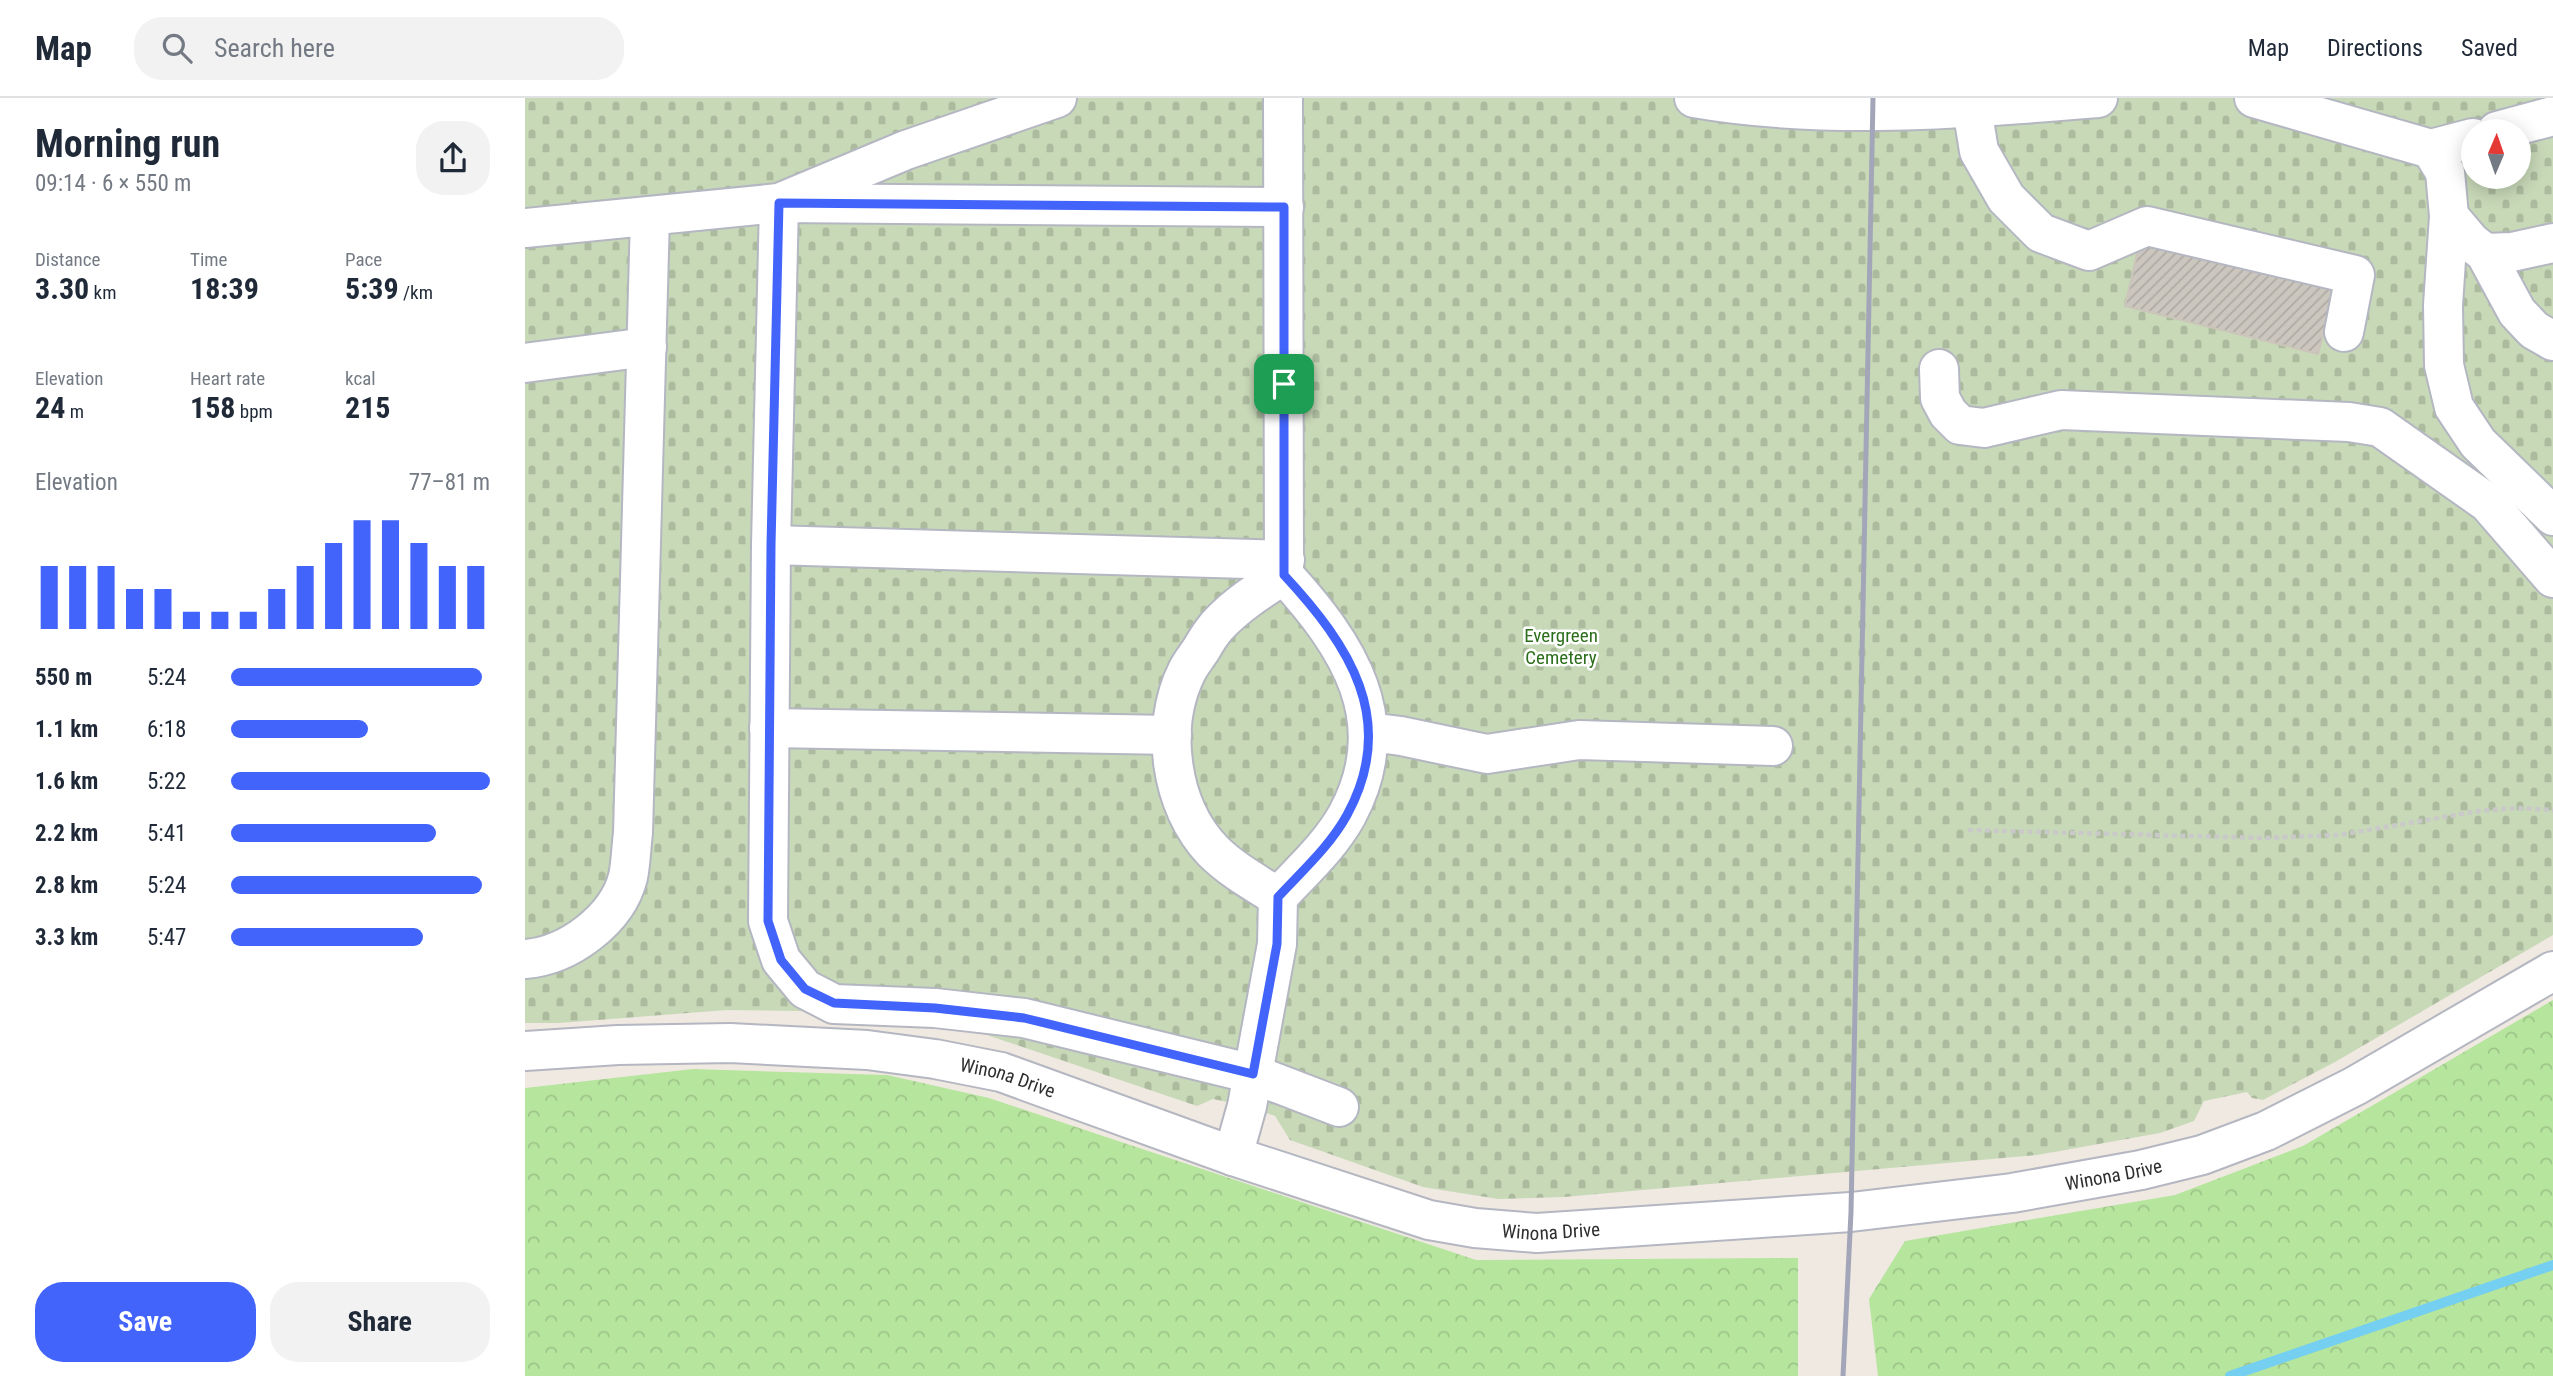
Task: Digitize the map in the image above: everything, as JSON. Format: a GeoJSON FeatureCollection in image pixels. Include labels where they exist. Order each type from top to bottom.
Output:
{"type":"FeatureCollection","features":[{"type":"Feature","properties":{"kind":"street"},"geometry":{"type":"LineString","coordinates":[[779,203],[906,150],[1057,98]]}},
{"type":"Feature","properties":{"kind":"street"},"geometry":{"type":"LineString","coordinates":[[1233,1156],[1247,1106],[1277,944],[1278,897],[1328,843],[1346,817],[1361,786],[1368,761],[1369,732],[1366,711],[1352,668],[1333,632],[1284,568],[1283,98]]}},
{"type":"Feature","properties":{"kind":"street"},"geometry":{"type":"LineString","coordinates":[[1694,98],[1972,108],[2098,98]]}},
{"type":"Feature","properties":{"kind":"street"},"geometry":{"type":"LineString","coordinates":[[2254,98],[2431,149],[2461,141]]}},
{"type":"Feature","properties":{"kind":"street"},"geometry":{"type":"LineString","coordinates":[[1972,108],[1979,151],[2006,198],[2042,233],[2089,251],[2147,226],[2355,275],[2344,332]]}},
{"type":"Feature","properties":{"kind":"street"},"geometry":{"type":"LineString","coordinates":[[2531,122],[2553,116]]}},
{"type":"Feature","properties":{"kind":"street"},"geometry":{"type":"LineString","coordinates":[[2431,149],[2445,172],[2449,216],[2443,305],[2444,365],[2454,407],[2478,443],[2499,489],[2553,578]]}},
{"type":"Feature","properties":{"kind":"street"},"geometry":{"type":"LineString","coordinates":[[779,203],[771,545],[768,921],[781,960],[805,989],[834,1003],[935,1008],[1024,1018],[1253,1074],[1339,1107]]}},
{"type":"Feature","properties":{"kind":"street"},"geometry":{"type":"LineString","coordinates":[[525,228],[779,203],[1284,207]]}},
{"type":"Feature","properties":{"kind":"street"},"geometry":{"type":"LineString","coordinates":[[525,959],[540,958],[585,937],[614,906],[628,878],[633,833],[650,216]]}},
{"type":"Feature","properties":{"kind":"street"},"geometry":{"type":"LineString","coordinates":[[2449,216],[2471,242],[2486,253],[2517,312],[2534,330],[2553,341]]}},
{"type":"Feature","properties":{"kind":"street"},"geometry":{"type":"LineString","coordinates":[[2486,253],[2512,252],[2553,243]]}},
{"type":"Feature","properties":{"kind":"street"},"geometry":{"type":"LineString","coordinates":[[525,363],[646,347]]}},
{"type":"Feature","properties":{"kind":"street"},"geometry":{"type":"LineString","coordinates":[[1939,369],[1940,398],[1948,414],[1961,425],[1984,428],[2061,410],[2349,422],[2380,427],[2553,516]]}},
{"type":"Feature","properties":{"kind":"street"},"geometry":{"type":"LineString","coordinates":[[771,545],[1284,568]]}},
{"type":"Feature","properties":{"kind":"street"},"geometry":{"type":"LineString","coordinates":[[1278,897],[1239,872],[1213,850],[1190,819],[1176,782],[1172,735],[1175,708],[1187,672],[1215,628],[1284,568]]}},
{"type":"Feature","properties":{"kind":"street"},"geometry":{"type":"LineString","coordinates":[[769,728],[1172,735]]}},
{"type":"Feature","properties":{"kind":"street"},"geometry":{"type":"LineString","coordinates":[[1369,732],[1487,754],[1579,740],[1773,746]]}},
{"type":"Feature","properties":{"kind":"street","name":"Winona Drive"},"geometry":{"type":"LineString","coordinates":[[525,1051],[618,1045],[730,1043],[867,1050],[935,1059],[1001,1072],[1233,1156],[1429,1220],[1475,1228],[1537,1233],[1851,1212],[2012,1193],[2141,1170],[2202,1155],[2266,1130],[2355,1086],[2553,971]]}},
{"type":"Feature","properties":{"kind":"path"},"geometry":{"type":"LineString","coordinates":[[1968,830],[2264,838],[2339,835],[2479,811],[2515,808],[2553,810]]}},
{"type":"Feature","properties":{"kind":"green space","name":"Evergreen Cemetery"},"geometry":{"type":"Polygon","coordinates":[[[525,98],[2553,98],[2553,935],[2335,1062],[2263,1100],[2252,1098],[2247,1092],[2204,1101],[2194,1121],[2160,1133],[2037,1155],[1564,1197],[1498,1199],[1423,1187],[1290,1140],[1275,1116],[1247,1106],[1213,1099],[1197,1106],[975,1031],[880,1016],[799,1011],[727,1010],[559,1023],[525,1023],[525,98]]]}},
{"type":"Feature","properties":{"kind":"green space"},"geometry":{"type":"Polygon","coordinates":[[[2553,1000],[2553,1376],[1878,1376],[1869,1299],[1905,1241],[2175,1195],[2303,1146],[2553,1000]]]}},
{"type":"Feature","properties":{"kind":"green space"},"geometry":{"type":"Polygon","coordinates":[[[693,1069],[887,1075],[989,1098],[1476,1260],[1798,1258],[1798,1376],[525,1376],[525,1088],[693,1069]]]}},
{"type":"Feature","properties":{"kind":"building"},"geometry":{"type":"Polygon","coordinates":[[[2140,241],[2335,290],[2318,354],[2125,306],[2140,241]]]}},
{"type":"Feature","properties":{"kind":"waterway"},"geometry":{"type":"LineString","coordinates":[[2230,1376],[2553,1265]]}},
{"type":"Feature","properties":{"kind":"railway"},"geometry":{"type":"LineString","coordinates":[[1843,1376],[1851,1212],[1873,98]]}},
{"type":"Feature","properties":{"kind":"route"},"geometry":{"type":"LineString","coordinates":[[779,203],[1284,207],[1284,384],[1284,575],[1333,632],[1352,668],[1366,711],[1369,732],[1368,761],[1361,786],[1346,817],[1328,843],[1278,897],[1277,944],[1253,1074],[1024,1018],[935,1008],[834,1003],[805,989],[781,960],[768,921],[771,545],[779,203]]}}]}
